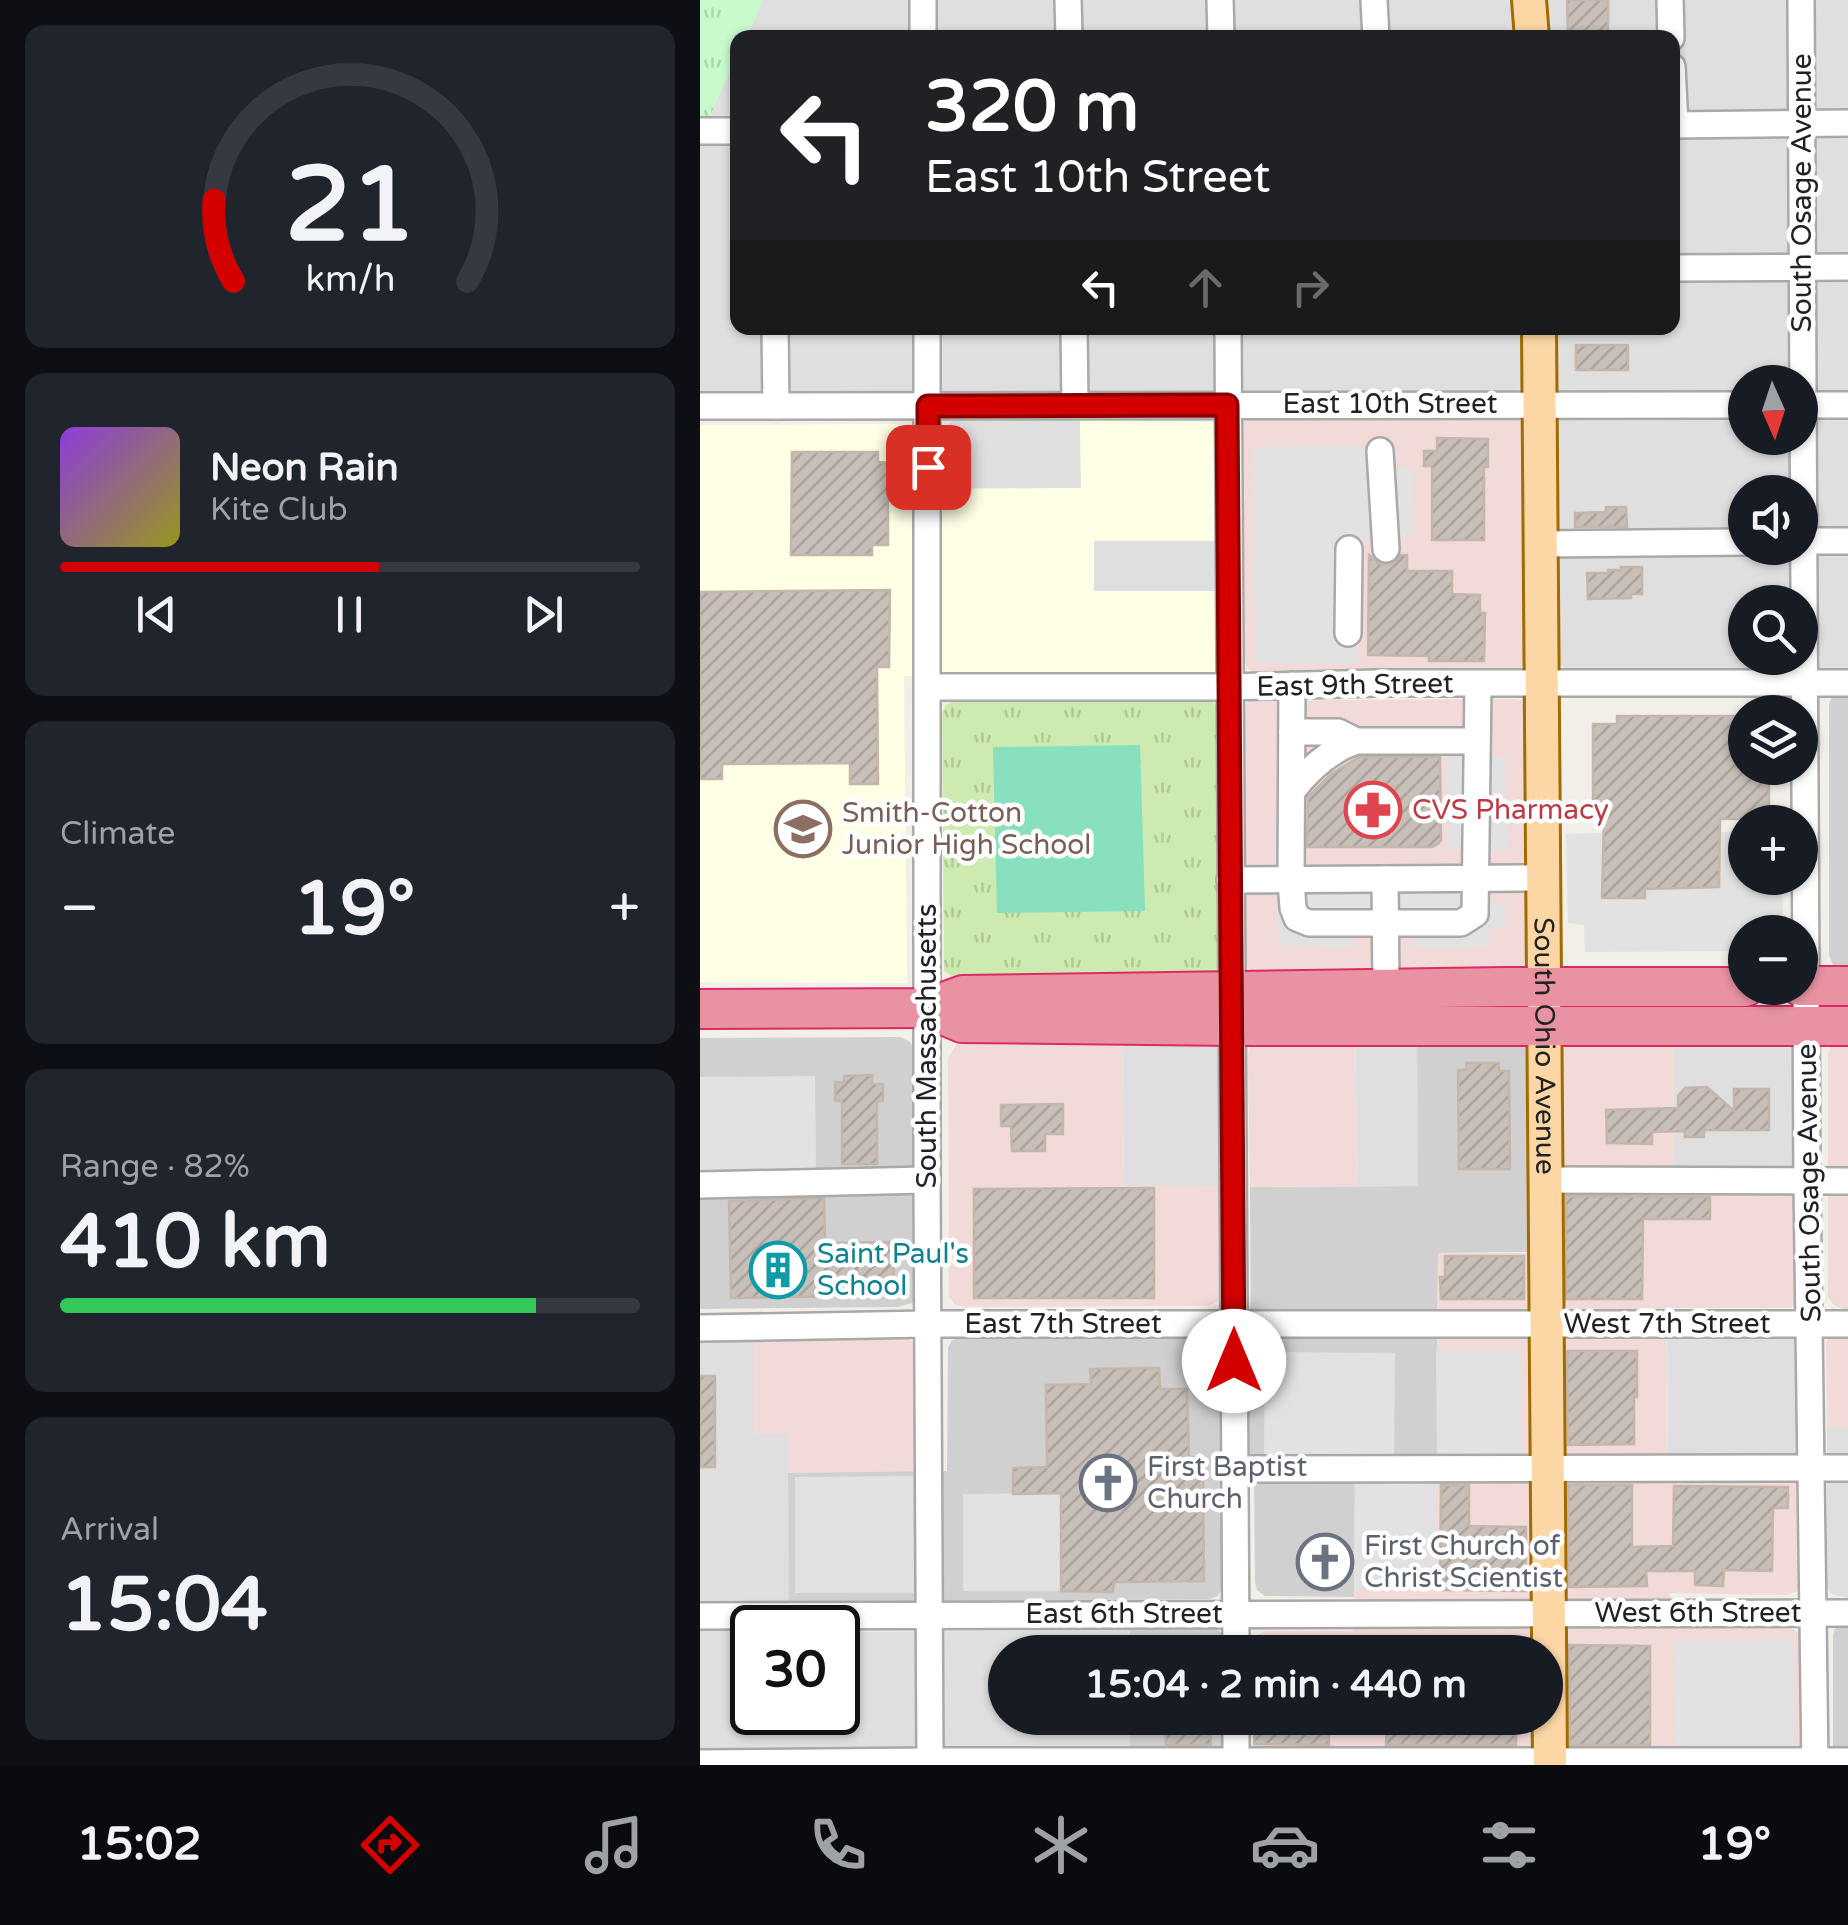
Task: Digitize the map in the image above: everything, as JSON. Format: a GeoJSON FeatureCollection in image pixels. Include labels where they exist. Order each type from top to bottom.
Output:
{"type":"FeatureCollection","features":[{"type":"Feature","properties":{"kind":"highway"},"geometry":{"type":"LineString","coordinates":[[1232,1008],[1386,989],[1728,986]]}},
{"type":"Feature","properties":{"kind":"highway"},"geometry":{"type":"LineString","coordinates":[[1818,986],[1848,986]]}},
{"type":"Feature","properties":{"kind":"highway"},"geometry":{"type":"LineString","coordinates":[[700,1009],[927,1008],[963,995],[1544,1026],[1848,1026]]}},
{"type":"Feature","properties":{"kind":"main road"},"geometry":{"type":"LineString","coordinates":[[1529,0],[1531,30]]}},
{"type":"Feature","properties":{"kind":"main road","name":"South Ohio Avenue"},"geometry":{"type":"LineString","coordinates":[[1538,335],[1550,1764]]}},
{"type":"Feature","properties":{"kind":"street"},"geometry":{"type":"LineString","coordinates":[[923,0],[923,30]]}},
{"type":"Feature","properties":{"kind":"street"},"geometry":{"type":"LineString","coordinates":[[1068,0],[1069,30]]}},
{"type":"Feature","properties":{"kind":"street"},"geometry":{"type":"LineString","coordinates":[[1220,0],[1221,30]]}},
{"type":"Feature","properties":{"kind":"street"},"geometry":{"type":"LineString","coordinates":[[1374,0],[1376,30]]}},
{"type":"Feature","properties":{"kind":"street"},"geometry":{"type":"LineString","coordinates":[[1670,0],[1671,30]]}},
{"type":"Feature","properties":{"kind":"street","name":"South Osage Avenue"},"geometry":{"type":"LineString","coordinates":[[1801,0],[1802,365]]}},
{"type":"Feature","properties":{"kind":"street"},"geometry":{"type":"LineString","coordinates":[[1680,125],[1848,123]]}},
{"type":"Feature","properties":{"kind":"street"},"geometry":{"type":"LineString","coordinates":[[700,131],[730,131]]}},
{"type":"Feature","properties":{"kind":"street"},"geometry":{"type":"LineString","coordinates":[[1680,268],[1848,267]]}},
{"type":"Feature","properties":{"kind":"street"},"geometry":{"type":"LineString","coordinates":[[775,335],[776,406]]}},
{"type":"Feature","properties":{"kind":"street","name":"South Massachusetts"},"geometry":{"type":"LineString","coordinates":[[927,335],[930,1763]]}},
{"type":"Feature","properties":{"kind":"street"},"geometry":{"type":"LineString","coordinates":[[1074,335],[1075,405]]}},
{"type":"Feature","properties":{"kind":"street"},"geometry":{"type":"LineString","coordinates":[[1228,335],[1236,1635]]}},
{"type":"Feature","properties":{"kind":"street","name":"East 10th Street"},"geometry":{"type":"LineString","coordinates":[[700,406],[1728,405]]}},
{"type":"Feature","properties":{"kind":"street"},"geometry":{"type":"LineString","coordinates":[[1818,405],[1848,405]]}},
{"type":"Feature","properties":{"kind":"street"},"geometry":{"type":"LineString","coordinates":[[1380,451],[1386,549]]}},
{"type":"Feature","properties":{"kind":"street"},"geometry":{"type":"LineString","coordinates":[[1818,541],[1848,541]]}},
{"type":"Feature","properties":{"kind":"street"},"geometry":{"type":"LineString","coordinates":[[1540,544],[1728,542]]}},
{"type":"Feature","properties":{"kind":"street"},"geometry":{"type":"LineString","coordinates":[[1348,634],[1349,549]]}},
{"type":"Feature","properties":{"kind":"street","name":"South Osage Avenue"},"geometry":{"type":"LineString","coordinates":[[1803,565],[1804,915]]}},
{"type":"Feature","properties":{"kind":"street","name":"East 9th Street"},"geometry":{"type":"LineString","coordinates":[[928,687],[1848,683]]}},
{"type":"Feature","properties":{"kind":"street"},"geometry":{"type":"LineString","coordinates":[[1292,685],[1291,880],[1292,908],[1297,918],[1308,923],[1461,924],[1475,914],[1478,684]]}},
{"type":"Feature","properties":{"kind":"street"},"geometry":{"type":"LineString","coordinates":[[1292,732],[1338,732],[1356,741]]}},
{"type":"Feature","properties":{"kind":"street"},"geometry":{"type":"LineString","coordinates":[[1292,792],[1327,756],[1356,741],[1477,741]]}},
{"type":"Feature","properties":{"kind":"street"},"geometry":{"type":"LineString","coordinates":[[1230,880],[1543,878]]}},
{"type":"Feature","properties":{"kind":"street"},"geometry":{"type":"LineString","coordinates":[[1385,879],[1386,989]]}},
{"type":"Feature","properties":{"kind":"street","name":"South Osage Avenue"},"geometry":{"type":"LineString","coordinates":[[1805,1005],[1816,1763]]}},
{"type":"Feature","properties":{"kind":"street"},"geometry":{"type":"LineString","coordinates":[[700,1185],[927,1180]]}},
{"type":"Feature","properties":{"kind":"street"},"geometry":{"type":"LineString","coordinates":[[1545,1180],[1848,1181]]}},
{"type":"Feature","properties":{"kind":"street","name":"East 7th Street"},"geometry":{"type":"LineString","coordinates":[[700,1328],[928,1324],[1546,1325]]}},
{"type":"Feature","properties":{"kind":"street","name":"West 7th Street"},"geometry":{"type":"LineString","coordinates":[[1546,1325],[1848,1324]]}},
{"type":"Feature","properties":{"kind":"street"},"geometry":{"type":"LineString","coordinates":[[1235,1468],[1848,1468]]}},
{"type":"Feature","properties":{"kind":"street","name":"East 6th Street"},"geometry":{"type":"LineString","coordinates":[[700,1616],[1549,1613]]}},
{"type":"Feature","properties":{"kind":"street","name":"West 6th Street"},"geometry":{"type":"LineString","coordinates":[[1549,1613],[1848,1613]]}},
{"type":"Feature","properties":{"kind":"street"},"geometry":{"type":"LineString","coordinates":[[1236,1735],[1236,1763]]}},
{"type":"Feature","properties":{"kind":"street"},"geometry":{"type":"LineString","coordinates":[[700,1763],[1848,1762]]}},
{"type":"Feature","properties":{"kind":"shaded area"},"geometry":{"type":"Polygon","coordinates":[[[763,0],[1515,0],[1517,30],[750,30],[763,0]]]}},
{"type":"Feature","properties":{"kind":"shaded area"},"geometry":{"type":"Polygon","coordinates":[[[1546,0],[1848,0],[1848,669],[1818,669],[1818,585],[1728,585],[1728,669],[1567,670],[1555,661],[1553,335],[1680,335],[1680,30],[1548,30],[1546,0]]]}},
{"type":"Feature","properties":{"kind":"shaded area"},"geometry":{"type":"Polygon","coordinates":[[[730,71],[730,335],[1526,335],[1526,387],[1513,392],[700,392],[700,136],[730,71]]]}},
{"type":"Feature","properties":{"kind":"shaded area"},"geometry":{"type":"Polygon","coordinates":[[[1249,417],[1527,421],[1529,659],[1523,667],[1510,674],[1254,673],[1246,667],[1241,426],[1249,417]]]}},
{"type":"Feature","properties":{"kind":"shaded area"},"geometry":{"type":"Polygon","coordinates":[[[1080,420],[1081,488],[944,489],[944,429],[952,421],[1080,420]]]}},
{"type":"Feature","properties":{"kind":"shaded area","name":"Smith-Cotton Junior High School"},"geometry":{"type":"Polygon","coordinates":[[[1080,420],[1215,422],[1220,430],[1219,541],[1094,541],[1094,591],[1219,591],[1220,665],[1214,674],[904,676],[907,983],[700,982],[700,425],[897,424],[909,434],[911,489],[1081,488],[1080,420]]]}},
{"type":"Feature","properties":{"kind":"shaded area"},"geometry":{"type":"Polygon","coordinates":[[[1385,446],[1391,469],[1413,469],[1414,536],[1359,542],[1358,664],[1255,663],[1253,447],[1385,446]]]}},
{"type":"Feature","properties":{"kind":"shaded area"},"geometry":{"type":"Polygon","coordinates":[[[1094,541],[1219,541],[1219,591],[1094,591],[1094,541]]]}},
{"type":"Feature","properties":{"kind":"shaded area"},"geometry":{"type":"Polygon","coordinates":[[[1848,696],[1848,971],[1842,971],[1834,967],[1829,955],[1829,704],[1832,697],[1848,696]]]}},
{"type":"Feature","properties":{"kind":"shaded area"},"geometry":{"type":"Polygon","coordinates":[[[1249,701],[1524,701],[1530,708],[1532,962],[1526,970],[1255,973],[1246,966],[1242,958],[1242,709],[1249,701]]]}},
{"type":"Feature","properties":{"kind":"shaded area"},"geometry":{"type":"Polygon","coordinates":[[[1506,757],[1507,850],[1447,850],[1446,758],[1506,757]]]}},
{"type":"Feature","properties":{"kind":"shaded area"},"geometry":{"type":"Polygon","coordinates":[[[1719,832],[1728,832],[1728,895],[1782,895],[1783,915],[1728,915],[1728,951],[1585,952],[1584,925],[1568,923],[1566,834],[1604,833],[1644,898],[1645,889],[1718,887],[1719,832]]]}},
{"type":"Feature","properties":{"kind":"shaded area"},"geometry":{"type":"Polygon","coordinates":[[[1277,890],[1491,891],[1491,903],[1506,903],[1506,928],[1490,928],[1489,947],[1412,948],[1410,930],[1355,931],[1356,948],[1279,945],[1277,890]]]}},
{"type":"Feature","properties":{"kind":"shaded area"},"geometry":{"type":"Polygon","coordinates":[[[962,1035],[1122,1035],[1124,1185],[1220,1186],[1218,1301],[1209,1306],[955,1305],[949,1297],[948,1058],[962,1035]]]}},
{"type":"Feature","properties":{"kind":"shaded area"},"geometry":{"type":"Polygon","coordinates":[[[1122,1035],[1220,1044],[1220,1186],[1124,1186],[1122,1035]]]}},
{"type":"Feature","properties":{"kind":"shaded area"},"geometry":{"type":"Polygon","coordinates":[[[1673,1035],[1797,1043],[1797,1173],[1674,1173],[1673,1035]]]}},
{"type":"Feature","properties":{"kind":"shaded area"},"geometry":{"type":"Polygon","coordinates":[[[1673,1035],[1674,1173],[1797,1173],[1797,1301],[1791,1308],[1666,1308],[1668,1461],[1802,1461],[1802,1587],[1785,1595],[1670,1593],[1670,1627],[1784,1627],[1800,1635],[1801,1765],[1254,1765],[1254,1735],[1563,1735],[1563,1635],[1257,1635],[1265,1631],[1353,1631],[1355,1475],[1436,1475],[1437,1253],[1562,1253],[1559,1059],[1563,1044],[1673,1035]]]}},
{"type":"Feature","properties":{"kind":"shaded area"},"geometry":{"type":"Polygon","coordinates":[[[1848,1035],[1848,1309],[1843,1309],[1828,1297],[1828,1053],[1834,1041],[1848,1035]]]}},
{"type":"Feature","properties":{"kind":"shaded area"},"geometry":{"type":"Polygon","coordinates":[[[900,1037],[915,1050],[917,1295],[912,1303],[898,1307],[700,1309],[700,1038],[900,1037]]]}},
{"type":"Feature","properties":{"kind":"shaded area"},"geometry":{"type":"Polygon","coordinates":[[[1355,1037],[1417,1037],[1418,1186],[1358,1186],[1355,1037]]]}},
{"type":"Feature","properties":{"kind":"shaded area"},"geometry":{"type":"Polygon","coordinates":[[[1355,1037],[1358,1186],[1250,1187],[1251,1043],[1355,1037]]]}},
{"type":"Feature","properties":{"kind":"shaded area"},"geometry":{"type":"Polygon","coordinates":[[[1417,1037],[1526,1041],[1531,1050],[1532,1252],[1438,1253],[1437,1310],[1390,1311],[1391,1337],[1437,1338],[1437,1464],[1222,1464],[1222,1588],[1218,1596],[1209,1599],[789,1603],[788,1473],[947,1471],[948,1348],[952,1340],[1251,1337],[1250,1187],[1418,1186],[1417,1037]]]}},
{"type":"Feature","properties":{"kind":"shaded area"},"geometry":{"type":"Polygon","coordinates":[[[815,1076],[816,1176],[700,1178],[700,1077],[815,1076]]]}},
{"type":"Feature","properties":{"kind":"shaded area"},"geometry":{"type":"Polygon","coordinates":[[[1667,1333],[1794,1333],[1801,1338],[1802,1461],[1668,1461],[1667,1333]]]}},
{"type":"Feature","properties":{"kind":"shaded area"},"geometry":{"type":"Polygon","coordinates":[[[1832,1334],[1848,1334],[1848,1428],[1827,1428],[1826,1342],[1832,1334]]]}},
{"type":"Feature","properties":{"kind":"shaded area"},"geometry":{"type":"Polygon","coordinates":[[[908,1339],[916,1344],[917,1472],[788,1473],[788,1434],[753,1434],[753,1340],[908,1339]]]}},
{"type":"Feature","properties":{"kind":"shaded area"},"geometry":{"type":"Polygon","coordinates":[[[700,1340],[753,1340],[753,1434],[788,1434],[789,1605],[730,1605],[730,1735],[860,1735],[860,1632],[1130,1630],[1130,1635],[988,1635],[988,1735],[1130,1735],[1130,1754],[700,1765],[700,1340]]]}},
{"type":"Feature","properties":{"kind":"shaded area"},"geometry":{"type":"Polygon","coordinates":[[[1436,1351],[1521,1351],[1521,1464],[1437,1464],[1436,1351]]]}},
{"type":"Feature","properties":{"kind":"shaded area"},"geometry":{"type":"Polygon","coordinates":[[[1265,1352],[1395,1353],[1394,1464],[1264,1464],[1265,1352]]]}},
{"type":"Feature","properties":{"kind":"shaded area"},"geometry":{"type":"Polygon","coordinates":[[[1827,1428],[1848,1428],[1848,1598],[1831,1594],[1827,1586],[1827,1428]]]}},
{"type":"Feature","properties":{"kind":"shaded area"},"geometry":{"type":"Polygon","coordinates":[[[1254,1475],[1355,1475],[1354,1597],[1265,1596],[1257,1590],[1254,1475]]]}},
{"type":"Feature","properties":{"kind":"shaded area"},"geometry":{"type":"Polygon","coordinates":[[[1355,1475],[1436,1476],[1435,1590],[1354,1589],[1355,1475]]]}},
{"type":"Feature","properties":{"kind":"shaded area"},"geometry":{"type":"Polygon","coordinates":[[[913,1476],[914,1593],[795,1593],[795,1477],[913,1476]]]}},
{"type":"Feature","properties":{"kind":"shaded area"},"geometry":{"type":"Polygon","coordinates":[[[1062,1493],[1062,1591],[963,1591],[963,1494],[1062,1493]]]}},
{"type":"Feature","properties":{"kind":"shaded area"},"geometry":{"type":"Polygon","coordinates":[[[1848,1625],[1848,1756],[1833,1756],[1833,1636],[1835,1628],[1848,1625]]]}},
{"type":"Feature","properties":{"kind":"shaded area"},"geometry":{"type":"Polygon","coordinates":[[[1217,1629],[1223,1635],[1130,1635],[1130,1630],[1217,1629]]]}},
{"type":"Feature","properties":{"kind":"shaded area"},"geometry":{"type":"Polygon","coordinates":[[[1794,1639],[1794,1753],[1675,1754],[1674,1640],[1794,1639]]]}},
{"type":"Feature","properties":{"kind":"shaded area"},"geometry":{"type":"Polygon","coordinates":[[[1130,1735],[1224,1735],[1224,1754],[1130,1754],[1130,1735]]]}},
{"type":"Feature","properties":{"kind":"green space"},"geometry":{"type":"Polygon","coordinates":[[[700,0],[763,0],[749,30],[730,30],[730,72],[709,118],[700,118],[700,0]]]}},
{"type":"Feature","properties":{"kind":"green space"},"geometry":{"type":"Polygon","coordinates":[[[953,701],[1211,701],[1219,709],[1222,963],[1213,973],[1199,977],[953,977],[944,971],[942,713],[953,701]]]}},
{"type":"Feature","properties":{"kind":"green space"},"geometry":{"type":"Polygon","coordinates":[[[1140,745],[1145,911],[997,913],[993,747],[1140,745]]]}},
{"type":"Feature","properties":{"kind":"building"},"geometry":{"type":"Polygon","coordinates":[[[1567,0],[1608,0],[1608,30],[1568,30],[1567,0]]]}},
{"type":"Feature","properties":{"kind":"building"},"geometry":{"type":"Polygon","coordinates":[[[1576,345],[1628,345],[1628,370],[1576,370],[1576,345]]]}},
{"type":"Feature","properties":{"kind":"building"},"geometry":{"type":"Polygon","coordinates":[[[1437,438],[1488,439],[1484,540],[1432,540],[1432,466],[1424,466],[1424,451],[1437,451],[1437,438]]]}},
{"type":"Feature","properties":{"kind":"building"},"geometry":{"type":"Polygon","coordinates":[[[792,452],[878,452],[878,462],[888,463],[888,545],[872,545],[872,555],[791,555],[792,452]]]}},
{"type":"Feature","properties":{"kind":"building"},"geometry":{"type":"Polygon","coordinates":[[[1606,507],[1626,507],[1627,527],[1575,527],[1575,513],[1606,512],[1606,507]]]}},
{"type":"Feature","properties":{"kind":"building"},"geometry":{"type":"Polygon","coordinates":[[[1369,555],[1386,565],[1407,555],[1407,571],[1452,571],[1452,594],[1480,595],[1480,613],[1485,613],[1484,661],[1368,655],[1369,555]]]}},
{"type":"Feature","properties":{"kind":"building"},"geometry":{"type":"Polygon","coordinates":[[[1642,567],[1642,594],[1588,599],[1587,573],[1609,573],[1608,570],[1642,567]]]}},
{"type":"Feature","properties":{"kind":"building","name":"Smith-Cotton Junior High School"},"geometry":{"type":"Polygon","coordinates":[[[890,590],[889,667],[877,667],[878,784],[850,784],[850,763],[722,764],[722,779],[700,779],[700,592],[890,590]]]}},
{"type":"Feature","properties":{"kind":"building"},"geometry":{"type":"Polygon","coordinates":[[[1617,716],[1728,716],[1728,785],[1769,785],[1769,805],[1728,805],[1728,819],[1720,819],[1719,887],[1645,889],[1645,898],[1602,898],[1604,819],[1593,819],[1593,724],[1617,724],[1617,716]]]}},
{"type":"Feature","properties":{"kind":"building","name":"CVS Pharmacy"},"geometry":{"type":"Polygon","coordinates":[[[1359,757],[1440,757],[1438,844],[1307,847],[1308,797],[1331,774],[1359,757]]]}},
{"type":"Feature","properties":{"kind":"building"},"geometry":{"type":"Polygon","coordinates":[[[1466,1063],[1499,1063],[1499,1071],[1509,1071],[1510,1169],[1459,1169],[1458,1070],[1466,1070],[1466,1063]]]}},
{"type":"Feature","properties":{"kind":"building"},"geometry":{"type":"Polygon","coordinates":[[[872,1075],[872,1084],[883,1084],[883,1101],[877,1101],[877,1164],[842,1164],[842,1101],[835,1101],[835,1082],[844,1083],[844,1076],[872,1075]]]}},
{"type":"Feature","properties":{"kind":"building"},"geometry":{"type":"Polygon","coordinates":[[[1707,1087],[1734,1111],[1734,1089],[1769,1089],[1769,1130],[1704,1130],[1704,1137],[1685,1137],[1685,1131],[1652,1132],[1652,1144],[1607,1143],[1606,1110],[1678,1108],[1678,1096],[1685,1088],[1707,1087]]]}},
{"type":"Feature","properties":{"kind":"building"},"geometry":{"type":"Polygon","coordinates":[[[1063,1104],[1063,1134],[1045,1134],[1045,1151],[1012,1151],[1011,1126],[1001,1126],[1001,1105],[1063,1104]]]}},
{"type":"Feature","properties":{"kind":"building"},"geometry":{"type":"Polygon","coordinates":[[[1154,1188],[1154,1298],[974,1298],[974,1189],[1154,1188]]]}},
{"type":"Feature","properties":{"kind":"building"},"geometry":{"type":"Polygon","coordinates":[[[1566,1196],[1710,1197],[1710,1219],[1643,1219],[1642,1299],[1566,1299],[1566,1196]]]}},
{"type":"Feature","properties":{"kind":"building","name":"Saint Paul's School"},"geometry":{"type":"Polygon","coordinates":[[[824,1198],[825,1243],[893,1242],[894,1295],[731,1298],[729,1201],[824,1198]]]}},
{"type":"Feature","properties":{"kind":"building"},"geometry":{"type":"Polygon","coordinates":[[[1445,1256],[1524,1256],[1524,1299],[1441,1299],[1440,1277],[1445,1277],[1445,1256]]]}},
{"type":"Feature","properties":{"kind":"building"},"geometry":{"type":"Polygon","coordinates":[[[1567,1351],[1637,1351],[1634,1444],[1568,1445],[1567,1351]]]}},
{"type":"Feature","properties":{"kind":"building","name":"First Baptist Church"},"geometry":{"type":"Polygon","coordinates":[[[1159,1368],[1160,1389],[1187,1389],[1189,1457],[1194,1457],[1193,1473],[1203,1473],[1204,1581],[1114,1582],[1113,1592],[1061,1591],[1061,1493],[1013,1494],[1013,1468],[1047,1467],[1046,1385],[1091,1384],[1090,1369],[1159,1368]]]}},
{"type":"Feature","properties":{"kind":"building"},"geometry":{"type":"Polygon","coordinates":[[[700,1376],[715,1376],[715,1467],[700,1467],[700,1376]]]}},
{"type":"Feature","properties":{"kind":"building"},"geometry":{"type":"Polygon","coordinates":[[[1441,1485],[1469,1485],[1469,1526],[1526,1527],[1526,1591],[1440,1590],[1441,1485]]]}},
{"type":"Feature","properties":{"kind":"building"},"geometry":{"type":"Polygon","coordinates":[[[1568,1485],[1632,1485],[1632,1547],[1673,1546],[1674,1486],[1788,1487],[1788,1508],[1773,1508],[1772,1571],[1724,1570],[1723,1586],[1695,1585],[1695,1571],[1646,1571],[1647,1586],[1569,1587],[1568,1485]]]}},
{"type":"Feature","properties":{"kind":"building","name":"First Church of Christ Scientist"},"geometry":{"type":"Polygon","coordinates":[[[1311,1541],[1338,1541],[1338,1582],[1312,1582],[1311,1541]]]}},
{"type":"Feature","properties":{"kind":"building"},"geometry":{"type":"Polygon","coordinates":[[[1569,1645],[1650,1646],[1650,1745],[1570,1745],[1569,1645]]]}},
{"type":"Feature","properties":{"kind":"building"},"geometry":{"type":"Polygon","coordinates":[[[1166,1735],[1211,1735],[1211,1745],[1166,1745],[1166,1735]]]}},
{"type":"Feature","properties":{"kind":"building"},"geometry":{"type":"Polygon","coordinates":[[[1254,1735],[1329,1735],[1329,1745],[1254,1744],[1254,1735]]]}},
{"type":"Feature","properties":{"kind":"building"},"geometry":{"type":"Polygon","coordinates":[[[1386,1735],[1516,1735],[1516,1745],[1386,1745],[1386,1735]]]}},
{"type":"Feature","properties":{"kind":"place","name":"CVS Pharmacy"},"geometry":{"type":"Point","coordinates":[1373,810]}},
{"type":"Feature","properties":{"kind":"place","name":"Smith-Cotton Junior High School"},"geometry":{"type":"Point","coordinates":[803,829]}},
{"type":"Feature","properties":{"kind":"place","name":"Saint Paul's School"},"geometry":{"type":"Point","coordinates":[778,1270]}},
{"type":"Feature","properties":{"kind":"place","name":"First Baptist Church"},"geometry":{"type":"Point","coordinates":[1108,1483]}},
{"type":"Feature","properties":{"kind":"place","name":"First Church of Christ Scientist"},"geometry":{"type":"Point","coordinates":[1325,1562]}},
{"type":"Feature","properties":{"kind":"route"},"geometry":{"type":"LineString","coordinates":[[928,467],[928,406],[1227,405],[1234,1361]]}}]}
